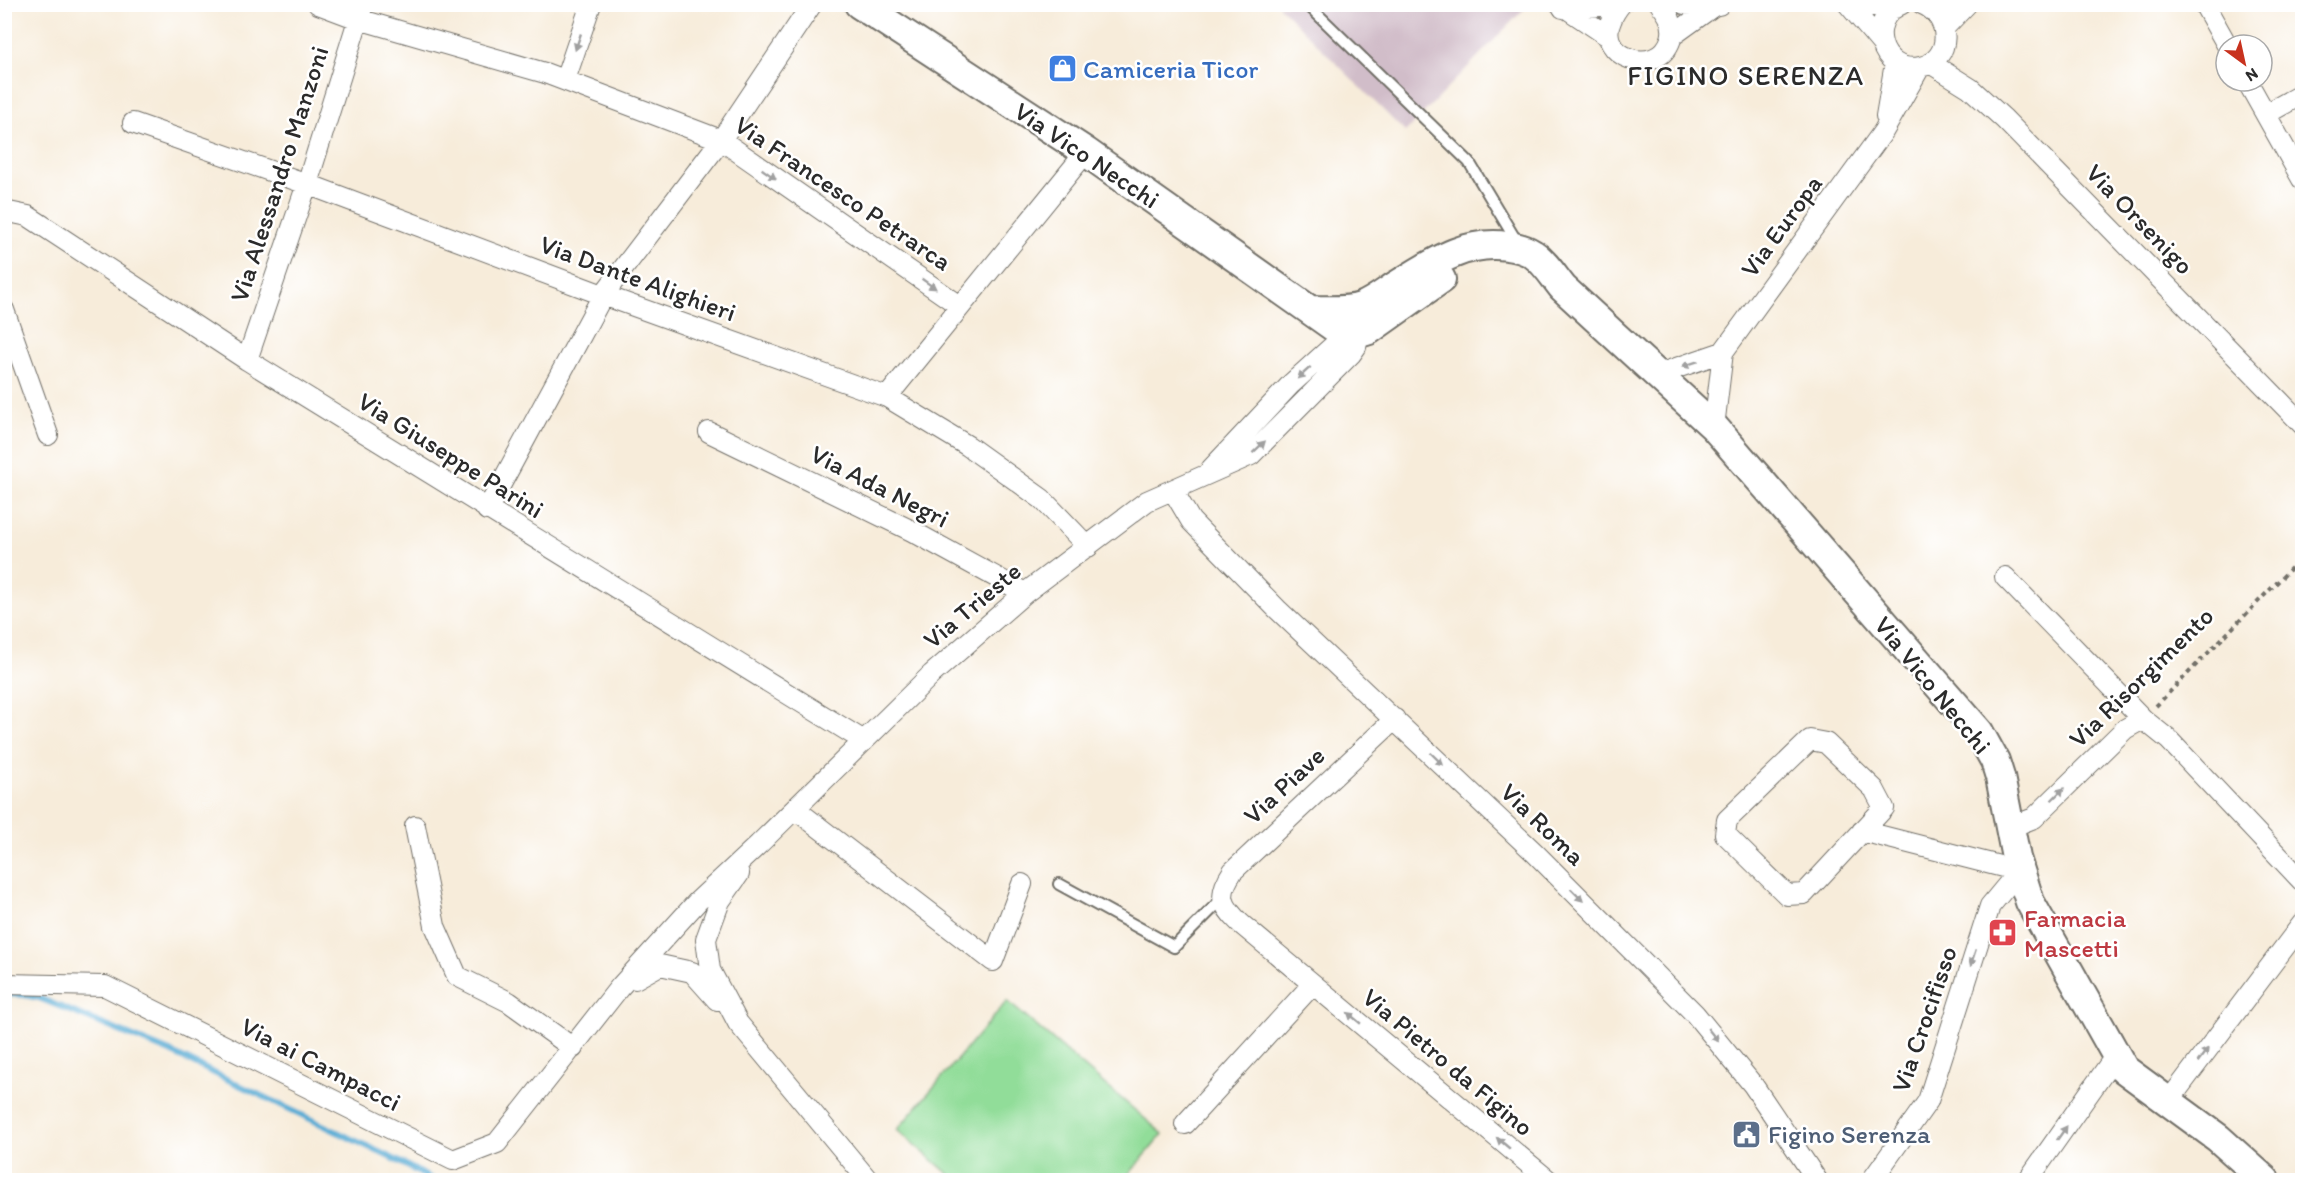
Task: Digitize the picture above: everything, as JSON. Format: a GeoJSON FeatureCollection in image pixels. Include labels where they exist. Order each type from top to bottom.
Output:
{"type":"FeatureCollection","features":[{"type":"Feature","properties":{"kind":"street","name":"Via Francesco Petrarca"},"geometry":{"type":"LineString","coordinates":[[318,4],[360,12],[565,80],[721,140],[960,306]]}},
{"type":"Feature","properties":{"kind":"street"},"geometry":{"type":"LineString","coordinates":[[565,80],[591,4]]}},
{"type":"Feature","properties":{"kind":"street"},"geometry":{"type":"LineString","coordinates":[[487,510],[603,295],[721,140],[812,4]]}},
{"type":"Feature","properties":{"kind":"street","name":"Via Vico Necchi"},"geometry":{"type":"LineString","coordinates":[[858,4],[1086,152],[1320,310],[1338,330],[1353,332],[1369,330],[1444,276],[1473,265],[1489,262],[1515,265],[1563,288]]}},
{"type":"Feature","properties":{"kind":"street"},"geometry":{"type":"LineString","coordinates":[[1621,5],[1609,22],[1609,36],[1613,47],[1619,54],[1639,62],[1658,56],[1667,48],[1672,36],[1672,24],[1667,12],[1660,4]]}},
{"type":"Feature","properties":{"kind":"street"},"geometry":{"type":"LineString","coordinates":[[1684,4],[1718,5]]}},
{"type":"Feature","properties":{"kind":"street"},"geometry":{"type":"LineString","coordinates":[[1848,4],[1881,43]]}},
{"type":"Feature","properties":{"kind":"street"},"geometry":{"type":"LineString","coordinates":[[1854,4],[1898,6]]}},
{"type":"Feature","properties":{"kind":"street"},"geometry":{"type":"LineString","coordinates":[[1922,4],[1940,17],[1944,34],[1970,88]]}},
{"type":"Feature","properties":{"kind":"street","name":"Via Europa"},"geometry":{"type":"LineString","coordinates":[[1714,427],[1723,352],[1884,132],[1925,65],[1940,52],[1944,34],[1967,4]]}},
{"type":"Feature","properties":{"kind":"street"},"geometry":{"type":"LineString","coordinates":[[2204,4],[2220,33]]}},
{"type":"Feature","properties":{"kind":"street"},"geometry":{"type":"LineString","coordinates":[[1561,6],[1621,5]]}},
{"type":"Feature","properties":{"kind":"street"},"geometry":{"type":"LineString","coordinates":[[1672,36],[1718,5]]}},
{"type":"Feature","properties":{"kind":"street"},"geometry":{"type":"LineString","coordinates":[[1561,6],[1609,36]]}},
{"type":"Feature","properties":{"kind":"street"},"geometry":{"type":"LineString","coordinates":[[1898,6],[1885,18],[1880,31],[1885,53],[1895,63],[1905,67],[1925,65]]}},
{"type":"Feature","properties":{"kind":"street","name":"Via Alessandro Manzoni"},"geometry":{"type":"LineString","coordinates":[[247,360],[307,184],[360,12]]}},
{"type":"Feature","properties":{"kind":"street"},"geometry":{"type":"LineString","coordinates":[[1884,132],[1895,63]]}},
{"type":"Feature","properties":{"kind":"street","name":"Via Orsenigo"},"geometry":{"type":"LineString","coordinates":[[1925,65],[1970,88],[2004,119],[2302,424]]}},
{"type":"Feature","properties":{"kind":"street"},"geometry":{"type":"LineString","coordinates":[[2254,93],[2302,178]]}},
{"type":"Feature","properties":{"kind":"street"},"geometry":{"type":"LineString","coordinates":[[2266,114],[2302,94]]}},
{"type":"Feature","properties":{"kind":"street","name":"Via Dante Alighieri"},"geometry":{"type":"LineString","coordinates":[[132,123],[307,184],[603,295],[887,397],[968,446],[1042,499],[1088,548]]}},
{"type":"Feature","properties":{"kind":"street"},"geometry":{"type":"LineString","coordinates":[[887,397],[1086,152]]}},
{"type":"Feature","properties":{"kind":"street","name":"Via Giuseppe Parini"},"geometry":{"type":"LineString","coordinates":[[7,214],[28,216],[247,360],[864,741]]}},
{"type":"Feature","properties":{"kind":"street","name":"Via Vico Necchi"},"geometry":{"type":"LineString","coordinates":[[1320,310],[1345,310],[1363,306],[1449,253],[1470,247],[1488,244],[1520,248],[1534,254],[1547,266],[1563,288],[1714,427],[1979,732],[1995,761],[2019,871],[2030,903],[2124,1069],[2218,1138],[2265,1180]]}},
{"type":"Feature","properties":{"kind":"street","name":"Via Vico Necchi"},"geometry":{"type":"LineString","coordinates":[[1353,332],[1396,296],[1412,276]]}},
{"type":"Feature","properties":{"kind":"street"},"geometry":{"type":"LineString","coordinates":[[4,310],[48,435]]}},
{"type":"Feature","properties":{"kind":"street","name":"Via Trieste"},"geometry":{"type":"LineString","coordinates":[[759,844],[932,674],[1025,593],[1088,548],[1147,501],[1192,481],[1291,384],[1353,332]]}},
{"type":"Feature","properties":{"kind":"street"},"geometry":{"type":"LineString","coordinates":[[1656,375],[1723,352]]}},
{"type":"Feature","properties":{"kind":"street","name":"Via Ada Negri"},"geometry":{"type":"LineString","coordinates":[[709,432],[912,531],[1025,593]]}},
{"type":"Feature","properties":{"kind":"street","name":"Via Roma"},"geometry":{"type":"LineString","coordinates":[[1192,481],[1183,507],[1191,522],[1277,609],[1527,845],[1695,1014],[1753,1085],[1817,1180]]}},
{"type":"Feature","properties":{"kind":"street"},"geometry":{"type":"LineString","coordinates":[[2005,577],[2143,719],[2169,740],[2302,881]]}},
{"type":"Feature","properties":{"kind":"street","name":"Via Piave"},"geometry":{"type":"LineString","coordinates":[[1222,898],[1224,885],[1233,871],[1395,719]]}},
{"type":"Feature","properties":{"kind":"street","name":"Via Risorgimento"},"geometry":{"type":"LineString","coordinates":[[2011,827],[2034,818],[2125,729],[2143,719]]}},
{"type":"Feature","properties":{"kind":"street"},"geometry":{"type":"LineString","coordinates":[[1810,740],[1826,743],[1874,789],[1884,808],[1862,831],[1804,894],[1787,895],[1725,834],[1727,820],[1810,740]]}},
{"type":"Feature","properties":{"kind":"street"},"geometry":{"type":"LineString","coordinates":[[795,809],[993,961],[1022,884]]}},
{"type":"Feature","properties":{"kind":"street"},"geometry":{"type":"LineString","coordinates":[[415,826],[435,926],[457,975],[510,1002],[573,1048]]}},
{"type":"Feature","properties":{"kind":"street"},"geometry":{"type":"LineString","coordinates":[[1862,831],[2019,871]]}},
{"type":"Feature","properties":{"kind":"street"},"geometry":{"type":"LineString","coordinates":[[738,1023],[710,969],[706,939],[720,901],[759,844]]}},
{"type":"Feature","properties":{"kind":"street","name":"Via ai Campacci"},"geometry":{"type":"LineString","coordinates":[[4,984],[105,986],[453,1160],[497,1143],[619,988],[698,901],[759,844]]}},
{"type":"Feature","properties":{"kind":"street","name":"Via Crocifisso"},"geometry":{"type":"LineString","coordinates":[[1872,1180],[1928,1101],[1990,906],[2019,871]]}},
{"type":"Feature","properties":{"kind":"street"},"geometry":{"type":"LineString","coordinates":[[1185,1124],[1313,984],[1227,911],[1222,898]]}},
{"type":"Feature","properties":{"kind":"street"},"geometry":{"type":"LineString","coordinates":[[2168,1102],[2302,924]]}},
{"type":"Feature","properties":{"kind":"street"},"geometry":{"type":"LineString","coordinates":[[619,988],[660,965],[693,972],[868,1180]]}},
{"type":"Feature","properties":{"kind":"street","name":"Via Pietro da Figino"},"geometry":{"type":"LineString","coordinates":[[1313,984],[1548,1180]]}},
{"type":"Feature","properties":{"kind":"street"},"geometry":{"type":"LineString","coordinates":[[2028,1180],[2116,1055]]}},
{"type":"Feature","properties":{"kind":"lane"},"geometry":{"type":"LineString","coordinates":[[1307,4],[1469,162],[1520,248]]}},
{"type":"Feature","properties":{"kind":"lane","name":"Via Piave"},"geometry":{"type":"LineString","coordinates":[[1059,884],[1174,947],[1222,898]]}},
{"type":"Feature","properties":{"kind":"path","name":"Via Risorgimento"},"geometry":{"type":"LineString","coordinates":[[2143,719],[2302,557]]}},
{"type":"Feature","properties":{"kind":"shaded area"},"geometry":{"type":"Polygon","coordinates":[[[1278,5],[1528,5],[1405,132],[1278,5]]]}},
{"type":"Feature","properties":{"kind":"green space"},"geometry":{"type":"Polygon","coordinates":[[[1007,1001],[1163,1134],[1124,1180],[956,1180],[897,1130],[1007,1001]]]}},
{"type":"Feature","properties":{"kind":"waterway"},"geometry":{"type":"LineString","coordinates":[[4,994],[39,998],[170,1052],[433,1180]]}},
{"type":"Feature","properties":{"kind":"place","name":"Camiceria Ticor"},"geometry":{"type":"Point","coordinates":[1062,69]}},
{"type":"Feature","properties":{"kind":"place","name":"Farmacia Mascetti"},"geometry":{"type":"Point","coordinates":[2003,933]}},
{"type":"Feature","properties":{"kind":"place","name":"Figino Serenza"},"geometry":{"type":"Point","coordinates":[1747,1134]}},
{"type":"Feature","properties":{"kind":"district","name":"FIGINO SERENZA"},"geometry":{"type":"Point","coordinates":[1746,75]}}]}
